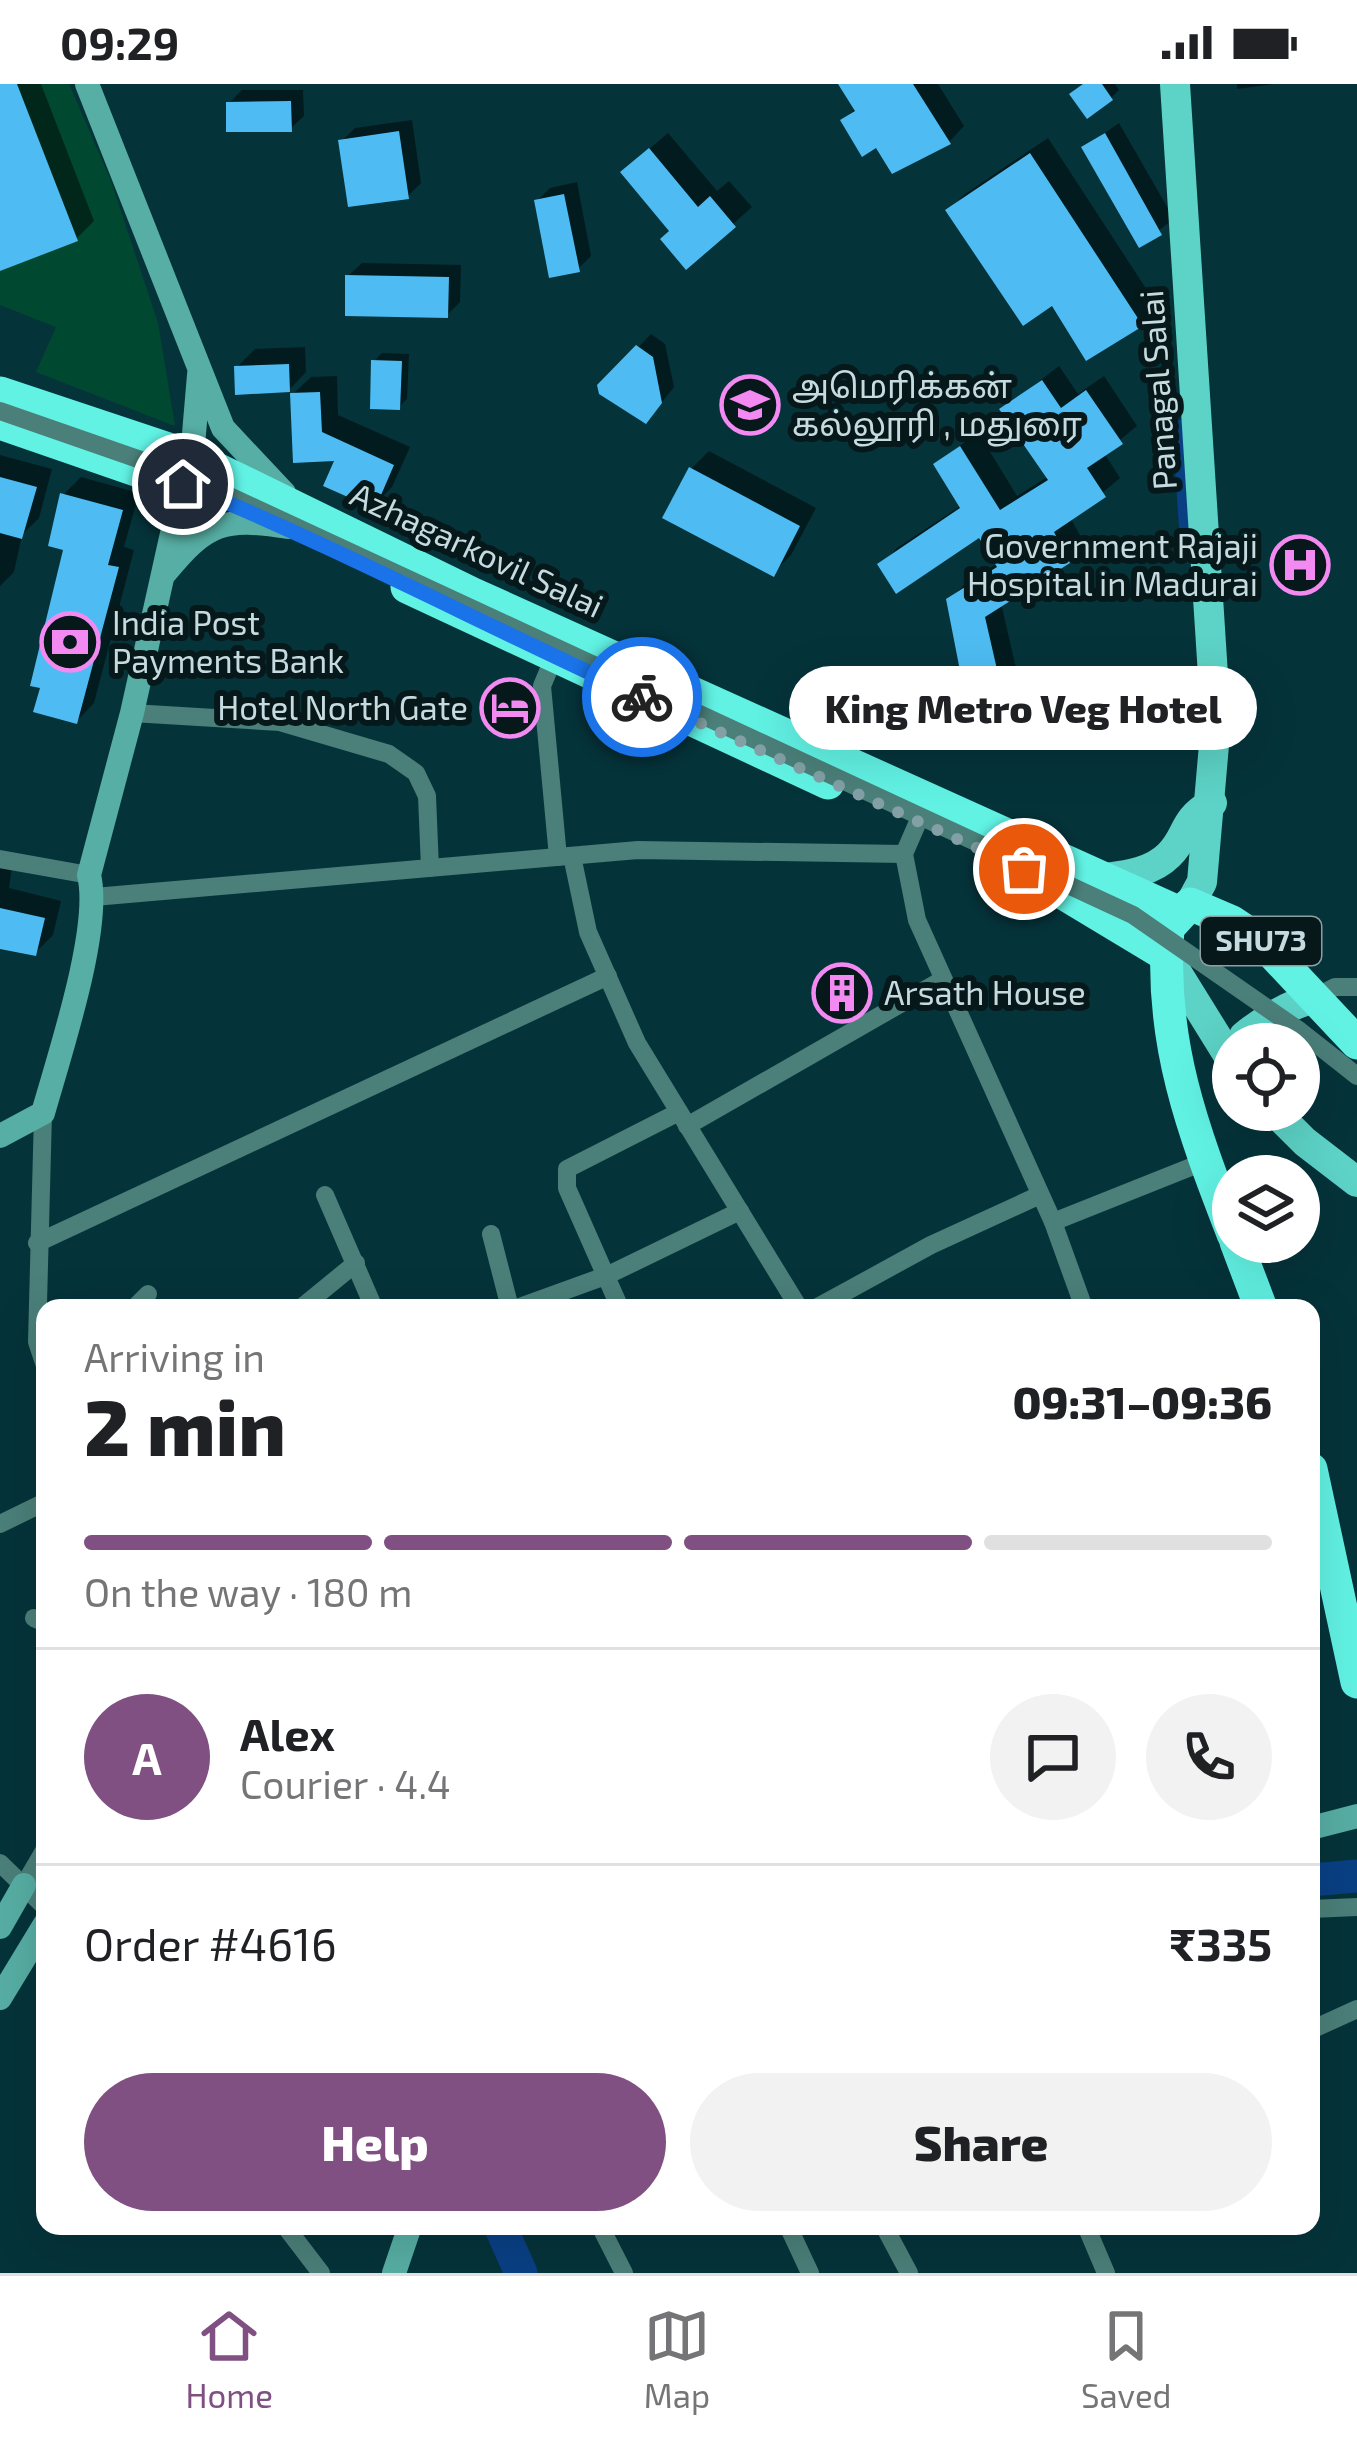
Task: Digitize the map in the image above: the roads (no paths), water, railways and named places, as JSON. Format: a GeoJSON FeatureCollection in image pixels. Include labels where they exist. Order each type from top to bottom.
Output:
{"type":"FeatureCollection","features":[{"type":"Feature","properties":{"kind":"highway","name":"Azhagarkovil Salai"},"geometry":{"type":"LineString","coordinates":[[0,393],[188,470],[1106,878],[1184,908]]}},
{"type":"Feature","properties":{"kind":"highway","name":"Azhagarkovil Salai"},"geometry":{"type":"LineString","coordinates":[[0,423],[188,470]]}},
{"type":"Feature","properties":{"kind":"highway","name":"Azhagarkovil Salai"},"geometry":{"type":"LineString","coordinates":[[301,521],[910,839],[1024,869],[1166,955]]}},
{"type":"Feature","properties":{"kind":"highway","name":"SHU73"},"geometry":{"type":"LineString","coordinates":[[1212,1180],[1182,1087],[1166,1009],[1168,928],[1184,908],[1232,922],[1262,942],[1357,1043]]}},
{"type":"Feature","properties":{"kind":"highway","name":"SHU73"},"geometry":{"type":"LineString","coordinates":[[1244,1263],[1258,1299]]}},
{"type":"Feature","properties":{"kind":"highway"},"geometry":{"type":"LineString","coordinates":[[1320,1511],[1357,1682]]}},
{"type":"Feature","properties":{"kind":"main road"},"geometry":{"type":"LineString","coordinates":[[87,84],[223,428],[301,521]]}},
{"type":"Feature","properties":{"kind":"main road","name":"Panagal Salai"},"geometry":{"type":"LineString","coordinates":[[1175,84],[1216,722],[1202,882],[1184,908]]}},
{"type":"Feature","properties":{"kind":"main road"},"geometry":{"type":"LineString","coordinates":[[0,1136],[43,1113],[71,1013],[91,886],[188,470],[199,367]]}},
{"type":"Feature","properties":{"kind":"main road"},"geometry":{"type":"LineString","coordinates":[[162,577],[190,543],[228,522],[301,521]]}},
{"type":"Feature","properties":{"kind":"main road"},"geometry":{"type":"LineString","coordinates":[[1106,878],[1140,873],[1170,855],[1192,814],[1211,803]]}},
{"type":"Feature","properties":{"kind":"main road"},"geometry":{"type":"LineString","coordinates":[[1166,955],[1212,1030]]}},
{"type":"Feature","properties":{"kind":"main road"},"geometry":{"type":"LineString","coordinates":[[1262,1023],[1286,1006],[1314,998],[1331,1041],[1357,1077]]}},
{"type":"Feature","properties":{"kind":"main road"},"geometry":{"type":"LineString","coordinates":[[1294,1131],[1357,1183]]}},
{"type":"Feature","properties":{"kind":"main road"},"geometry":{"type":"LineString","coordinates":[[1320,1826],[1357,1816]]}},
{"type":"Feature","properties":{"kind":"main road"},"geometry":{"type":"LineString","coordinates":[[0,1927],[24,1885]]}},
{"type":"Feature","properties":{"kind":"main road"},"geometry":{"type":"LineString","coordinates":[[0,1997],[36,1939]]}},
{"type":"Feature","properties":{"kind":"main road"},"geometry":{"type":"LineString","coordinates":[[394,2273],[407,2235]]}},
{"type":"Feature","properties":{"kind":"street"},"geometry":{"type":"LineString","coordinates":[[0,411],[184,475],[1133,915],[1300,1030],[1357,1077]]}},
{"type":"Feature","properties":{"kind":"street"},"geometry":{"type":"LineString","coordinates":[[554,657],[542,686],[565,856],[588,932],[637,1043],[794,1299]]}},
{"type":"Feature","properties":{"kind":"street"},"geometry":{"type":"LineString","coordinates":[[132,713],[280,722],[389,754],[416,773],[427,796],[430,868]]}},
{"type":"Feature","properties":{"kind":"street"},"geometry":{"type":"LineString","coordinates":[[0,859],[91,886],[430,868],[638,850],[910,839],[917,920],[1053,1222],[1081,1299]]}},
{"type":"Feature","properties":{"kind":"street"},"geometry":{"type":"LineString","coordinates":[[37,1243],[608,976]]}},
{"type":"Feature","properties":{"kind":"street"},"geometry":{"type":"LineString","coordinates":[[617,1299],[567,1188],[568,1169],[683,1119],[943,980]]}},
{"type":"Feature","properties":{"kind":"street"},"geometry":{"type":"LineString","coordinates":[[1314,998],[1335,987],[1357,987]]}},
{"type":"Feature","properties":{"kind":"street"},"geometry":{"type":"LineString","coordinates":[[37,1299],[43,1113]]}},
{"type":"Feature","properties":{"kind":"street"},"geometry":{"type":"LineString","coordinates":[[1053,1222],[1205,1161]]}},
{"type":"Feature","properties":{"kind":"street"},"geometry":{"type":"LineString","coordinates":[[325,1195],[370,1299]]}},
{"type":"Feature","properties":{"kind":"street"},"geometry":{"type":"LineString","coordinates":[[832,1299],[931,1245],[1040,1195]]}},
{"type":"Feature","properties":{"kind":"street"},"geometry":{"type":"LineString","coordinates":[[538,1299],[608,1274],[740,1211]]}},
{"type":"Feature","properties":{"kind":"street"},"geometry":{"type":"LineString","coordinates":[[491,1234],[510,1299]]}},
{"type":"Feature","properties":{"kind":"street"},"geometry":{"type":"LineString","coordinates":[[312,1299],[356,1263]]}},
{"type":"Feature","properties":{"kind":"street"},"geometry":{"type":"LineString","coordinates":[[0,1524],[36,1506]]}},
{"type":"Feature","properties":{"kind":"street"},"geometry":{"type":"LineString","coordinates":[[0,1863],[36,1898]]}},
{"type":"Feature","properties":{"kind":"street"},"geometry":{"type":"LineString","coordinates":[[24,1885],[36,1865]]}},
{"type":"Feature","properties":{"kind":"street"},"geometry":{"type":"LineString","coordinates":[[1320,1909],[1357,1907]]}},
{"type":"Feature","properties":{"kind":"street"},"geometry":{"type":"LineString","coordinates":[[1320,2026],[1357,2009]]}},
{"type":"Feature","properties":{"kind":"street"},"geometry":{"type":"LineString","coordinates":[[292,2235],[321,2273]]}},
{"type":"Feature","properties":{"kind":"street"},"geometry":{"type":"LineString","coordinates":[[605,2235],[624,2273]]}},
{"type":"Feature","properties":{"kind":"street"},"geometry":{"type":"LineString","coordinates":[[792,2235],[810,2273]]}},
{"type":"Feature","properties":{"kind":"street"},"geometry":{"type":"LineString","coordinates":[[889,2235],[910,2273]]}},
{"type":"Feature","properties":{"kind":"street"},"geometry":{"type":"LineString","coordinates":[[1090,2235],[1106,2273]]}},
{"type":"Feature","properties":{"kind":"waterway"},"geometry":{"type":"LineString","coordinates":[[1183,430],[1191,549]]}},
{"type":"Feature","properties":{"kind":"waterway"},"geometry":{"type":"LineString","coordinates":[[1320,1879],[1357,1876]]}},
{"type":"Feature","properties":{"kind":"waterway"},"geometry":{"type":"LineString","coordinates":[[504,2235],[521,2273]]}},
{"type":"Feature","properties":{"kind":"place","name":"அமெரிக்கன் கல்லூரி , மதுரை"},"geometry":{"type":"Point","coordinates":[750,405]}},
{"type":"Feature","properties":{"kind":"place","name":"Government Rajaji Hospital in Madurai"},"geometry":{"type":"Point","coordinates":[1300,565]}},
{"type":"Feature","properties":{"kind":"place","name":"India Post Payments Bank"},"geometry":{"type":"Point","coordinates":[70,642]}},
{"type":"Feature","properties":{"kind":"place","name":"Hotel North Gate"},"geometry":{"type":"Point","coordinates":[510,708]}},
{"type":"Feature","properties":{"kind":"place","name":"King Metro Veg Hotel"},"geometry":{"type":"Point","coordinates":[1024,869]}},
{"type":"Feature","properties":{"kind":"place","name":"Arsath House"},"geometry":{"type":"Point","coordinates":[842,993]}}]}
